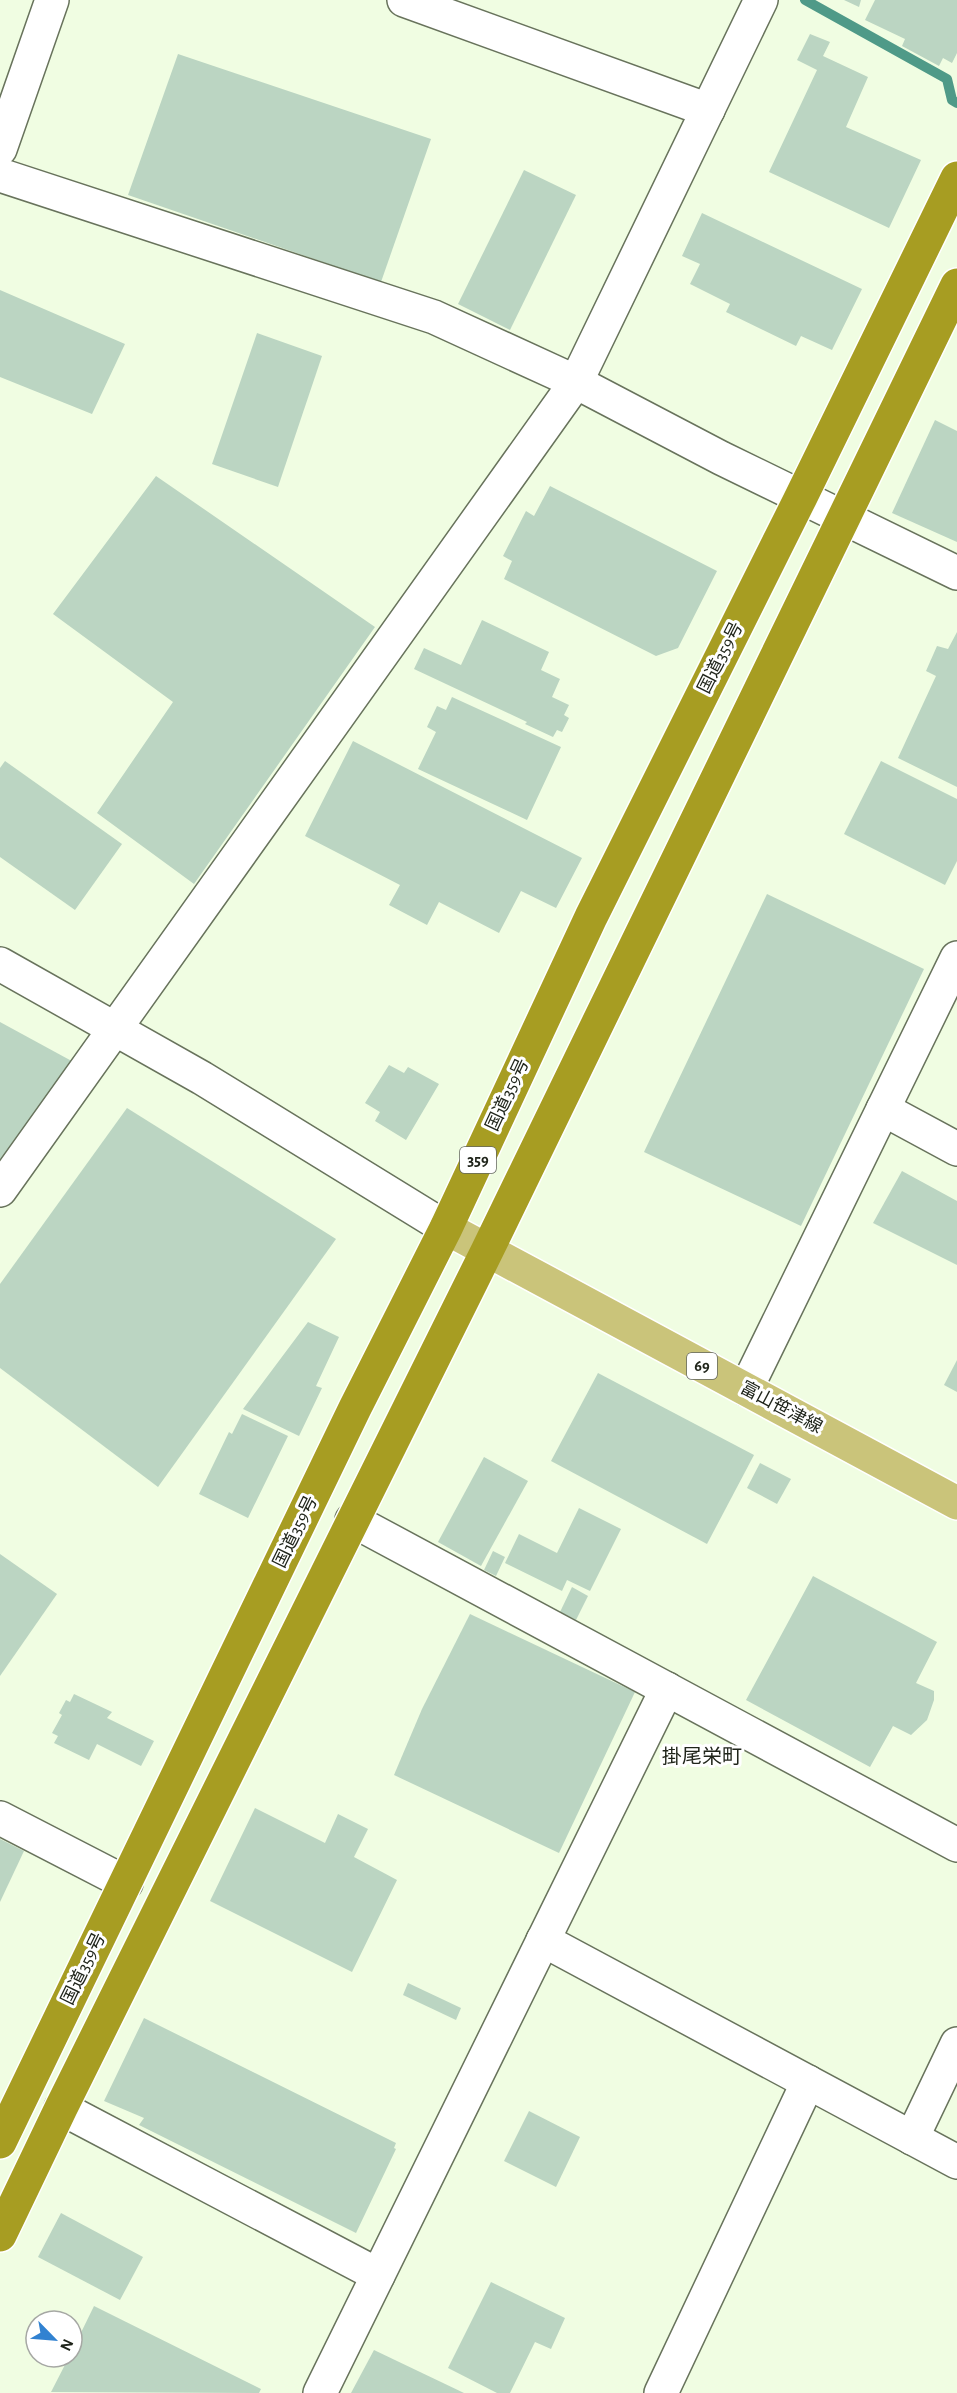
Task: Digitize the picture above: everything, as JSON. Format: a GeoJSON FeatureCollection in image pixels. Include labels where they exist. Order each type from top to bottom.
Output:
{"type":"FeatureCollection","features":[{"type":"Feature","properties":{"kind":"highway","name":"国道359号"},"geometry":{"type":"LineString","coordinates":[[0,2142],[355,1408],[446,1228],[591,917],[957,178]]}},
{"type":"Feature","properties":{"kind":"highway","name":"359"},"geometry":{"type":"LineString","coordinates":[[0,2235],[487,1251],[957,285]]}},
{"type":"Feature","properties":{"kind":"main road","name":"富山笹津線"},"geometry":{"type":"LineString","coordinates":[[446,1228],[957,1503]]}},
{"type":"Feature","properties":{"kind":"street"},"geometry":{"type":"LineString","coordinates":[[0,148],[52,0]]}},
{"type":"Feature","properties":{"kind":"street"},"geometry":{"type":"LineString","coordinates":[[404,0],[708,110]]}},
{"type":"Feature","properties":{"kind":"street"},"geometry":{"type":"LineString","coordinates":[[0,1190],[576,382],[761,0]]}},
{"type":"Feature","properties":{"kind":"street"},"geometry":{"type":"LineString","coordinates":[[0,175],[434,317],[576,382],[844,519],[957,573]]}},
{"type":"Feature","properties":{"kind":"street"},"geometry":{"type":"LineString","coordinates":[[746,1389],[957,958]]}},
{"type":"Feature","properties":{"kind":"street"},"geometry":{"type":"LineString","coordinates":[[0,964],[202,1078],[446,1228]]}},
{"type":"Feature","properties":{"kind":"street"},"geometry":{"type":"LineString","coordinates":[[883,1109],[957,1149]]}},
{"type":"Feature","properties":{"kind":"street"},"geometry":{"type":"LineString","coordinates":[[352,1520],[957,1845]]}},
{"type":"Feature","properties":{"kind":"street"},"geometry":{"type":"LineString","coordinates":[[320,2393],[667,1689]]}},
{"type":"Feature","properties":{"kind":"street"},"geometry":{"type":"LineString","coordinates":[[0,1818],[126,1883]]}},
{"type":"Feature","properties":{"kind":"street"},"geometry":{"type":"LineString","coordinates":[[543,1940],[957,2162]]}},
{"type":"Feature","properties":{"kind":"street"},"geometry":{"type":"LineString","coordinates":[[912,2138],[957,2044]]}},
{"type":"Feature","properties":{"kind":"street"},"geometry":{"type":"LineString","coordinates":[[661,2393],[808,2082]]}},
{"type":"Feature","properties":{"kind":"street"},"geometry":{"type":"LineString","coordinates":[[61,2108],[378,2275]]}},
{"type":"Feature","properties":{"kind":"building"},"geometry":{"type":"Polygon","coordinates":[[[844,0],[861,0],[859,7],[844,0]]]}},
{"type":"Feature","properties":{"kind":"building"},"geometry":{"type":"Polygon","coordinates":[[[875,0],[957,0],[957,53],[952,63],[943,58],[939,66],[902,46],[905,39],[865,20],[875,0]]]}},
{"type":"Feature","properties":{"kind":"building"},"geometry":{"type":"Polygon","coordinates":[[[810,34],[830,42],[823,56],[868,77],[846,127],[921,160],[889,228],[769,172],[817,70],[797,60],[810,34]]]}},
{"type":"Feature","properties":{"kind":"building"},"geometry":{"type":"Polygon","coordinates":[[[178,54],[431,139],[381,282],[128,195],[178,54]]]}},
{"type":"Feature","properties":{"kind":"building"},"geometry":{"type":"Polygon","coordinates":[[[524,170],[576,195],[510,330],[458,304],[524,170]]]}},
{"type":"Feature","properties":{"kind":"building"},"geometry":{"type":"Polygon","coordinates":[[[702,213],[862,289],[832,350],[801,336],[796,346],[726,312],[730,304],[690,284],[700,264],[682,256],[702,213]]]}},
{"type":"Feature","properties":{"kind":"building"},"geometry":{"type":"Polygon","coordinates":[[[0,290],[125,344],[92,414],[0,377],[0,290]]]}},
{"type":"Feature","properties":{"kind":"building"},"geometry":{"type":"Polygon","coordinates":[[[257,333],[322,356],[278,487],[212,464],[257,333]]]}},
{"type":"Feature","properties":{"kind":"building"},"geometry":{"type":"Polygon","coordinates":[[[935,420],[957,431],[957,542],[892,513],[935,420]]]}},
{"type":"Feature","properties":{"kind":"building"},"geometry":{"type":"Polygon","coordinates":[[[156,476],[375,627],[194,884],[97,813],[173,702],[53,614],[156,476]]]}},
{"type":"Feature","properties":{"kind":"building"},"geometry":{"type":"Polygon","coordinates":[[[550,486],[717,571],[678,648],[656,656],[504,579],[512,561],[503,556],[526,511],[534,516],[550,486]]]}},
{"type":"Feature","properties":{"kind":"building"},"geometry":{"type":"Polygon","coordinates":[[[482,620],[549,652],[541,670],[560,679],[552,697],[569,705],[564,715],[569,718],[562,732],[557,730],[553,737],[525,724],[527,722],[414,669],[424,648],[461,665],[482,620]]]}},
{"type":"Feature","properties":{"kind":"building"},"geometry":{"type":"Polygon","coordinates":[[[957,632],[957,787],[898,758],[936,676],[926,671],[937,646],[948,649],[957,632]]]}},
{"type":"Feature","properties":{"kind":"building"},"geometry":{"type":"Polygon","coordinates":[[[452,697],[561,747],[527,820],[418,769],[436,732],[427,727],[437,706],[446,710],[452,697]]]}},
{"type":"Feature","properties":{"kind":"building"},"geometry":{"type":"Polygon","coordinates":[[[353,741],[582,858],[556,908],[521,891],[499,933],[439,902],[427,925],[389,905],[400,885],[305,836],[353,741]]]}},
{"type":"Feature","properties":{"kind":"building"},"geometry":{"type":"Polygon","coordinates":[[[5,761],[122,844],[75,910],[0,857],[0,768],[5,761]]]}},
{"type":"Feature","properties":{"kind":"building"},"geometry":{"type":"Polygon","coordinates":[[[881,761],[957,799],[957,861],[945,885],[844,834],[881,761]]]}},
{"type":"Feature","properties":{"kind":"building"},"geometry":{"type":"Polygon","coordinates":[[[767,894],[924,969],[801,1226],[644,1152],[767,894]]]}},
{"type":"Feature","properties":{"kind":"building"},"geometry":{"type":"Polygon","coordinates":[[[0,1022],[79,1065],[0,1169],[0,1022]]]}},
{"type":"Feature","properties":{"kind":"building"},"geometry":{"type":"Polygon","coordinates":[[[389,1065],[404,1073],[408,1067],[439,1084],[406,1140],[375,1121],[380,1112],[365,1103],[389,1065]]]}},
{"type":"Feature","properties":{"kind":"building"},"geometry":{"type":"Polygon","coordinates":[[[127,1108],[336,1239],[158,1487],[0,1368],[0,1284],[127,1108]]]}},
{"type":"Feature","properties":{"kind":"building"},"geometry":{"type":"Polygon","coordinates":[[[902,1171],[957,1201],[957,1265],[873,1223],[902,1171]]]}},
{"type":"Feature","properties":{"kind":"building"},"geometry":{"type":"Polygon","coordinates":[[[308,1322],[339,1337],[316,1386],[322,1388],[299,1436],[243,1409],[308,1322]]]}},
{"type":"Feature","properties":{"kind":"building"},"geometry":{"type":"Polygon","coordinates":[[[957,1360],[957,1392],[944,1385],[957,1360]]]}},
{"type":"Feature","properties":{"kind":"building"},"geometry":{"type":"Polygon","coordinates":[[[598,1373],[754,1455],[707,1544],[551,1461],[598,1373]]]}},
{"type":"Feature","properties":{"kind":"building"},"geometry":{"type":"Polygon","coordinates":[[[242,1414],[288,1436],[248,1518],[199,1494],[229,1432],[232,1434],[242,1414]]]}},
{"type":"Feature","properties":{"kind":"building"},"geometry":{"type":"Polygon","coordinates":[[[484,1457],[528,1481],[481,1566],[438,1542],[484,1457]]]}},
{"type":"Feature","properties":{"kind":"building"},"geometry":{"type":"Polygon","coordinates":[[[760,1463],[791,1479],[777,1504],[747,1488],[760,1463]]]}},
{"type":"Feature","properties":{"kind":"building"},"geometry":{"type":"Polygon","coordinates":[[[579,1508],[621,1529],[590,1591],[567,1580],[562,1591],[505,1563],[519,1534],[557,1553],[579,1508]]]}},
{"type":"Feature","properties":{"kind":"building"},"geometry":{"type":"Polygon","coordinates":[[[493,1551],[505,1557],[496,1576],[484,1570],[493,1551]]]}},
{"type":"Feature","properties":{"kind":"building"},"geometry":{"type":"Polygon","coordinates":[[[0,1554],[57,1594],[0,1676],[0,1554]]]}},
{"type":"Feature","properties":{"kind":"building"},"geometry":{"type":"Polygon","coordinates":[[[813,1576],[937,1642],[916,1683],[934,1691],[934,1700],[927,1720],[911,1735],[893,1726],[870,1767],[746,1700],[813,1576]]]}},
{"type":"Feature","properties":{"kind":"building"},"geometry":{"type":"Polygon","coordinates":[[[572,1587],[588,1596],[576,1620],[560,1612],[572,1587]]]}},
{"type":"Feature","properties":{"kind":"building"},"geometry":{"type":"Polygon","coordinates":[[[470,1614],[635,1692],[559,1853],[394,1775],[422,1709],[470,1614]]]}},
{"type":"Feature","properties":{"kind":"building"},"geometry":{"type":"Polygon","coordinates":[[[74,1694],[112,1712],[107,1718],[154,1741],[141,1766],[97,1744],[89,1760],[54,1743],[58,1736],[52,1733],[62,1715],[59,1713],[66,1700],[70,1702],[74,1694]]]}},
{"type":"Feature","properties":{"kind":"building"},"geometry":{"type":"Polygon","coordinates":[[[255,1808],[325,1843],[338,1814],[368,1829],[354,1857],[397,1880],[352,1972],[210,1901],[255,1808]]]}},
{"type":"Feature","properties":{"kind":"building"},"geometry":{"type":"Polygon","coordinates":[[[0,1839],[24,1851],[0,1902],[0,1839]]]}},
{"type":"Feature","properties":{"kind":"building"},"geometry":{"type":"Polygon","coordinates":[[[408,1983],[461,2008],[456,2020],[403,1995],[408,1983]]]}},
{"type":"Feature","properties":{"kind":"building"},"geometry":{"type":"Polygon","coordinates":[[[144,2018],[396,2143],[394,2148],[396,2149],[356,2233],[139,2125],[144,2118],[104,2101],[144,2018]]]}},
{"type":"Feature","properties":{"kind":"building"},"geometry":{"type":"Polygon","coordinates":[[[529,2111],[580,2137],[556,2187],[504,2161],[529,2111]]]}},
{"type":"Feature","properties":{"kind":"building"},"geometry":{"type":"Polygon","coordinates":[[[61,2213],[143,2257],[120,2300],[38,2257],[61,2213]]]}},
{"type":"Feature","properties":{"kind":"building"},"geometry":{"type":"Polygon","coordinates":[[[491,2282],[565,2318],[551,2349],[535,2342],[510,2393],[497,2393],[448,2368],[491,2282]]]}},
{"type":"Feature","properties":{"kind":"building"},"geometry":{"type":"Polygon","coordinates":[[[94,2306],[261,2389],[259,2393],[51,2392],[63,2369],[84,2369],[84,2326],[94,2306]]]}},
{"type":"Feature","properties":{"kind":"building"},"geometry":{"type":"Polygon","coordinates":[[[374,2350],[464,2393],[351,2393],[374,2350]]]}},
{"type":"Feature","properties":{"kind":"waterway"},"geometry":{"type":"LineString","coordinates":[[805,0],[947,79],[952,100],[957,103]]}},
{"type":"Feature","properties":{"kind":"district","name":"掛尾栄町"},"geometry":{"type":"Point","coordinates":[702,1757]}}]}
